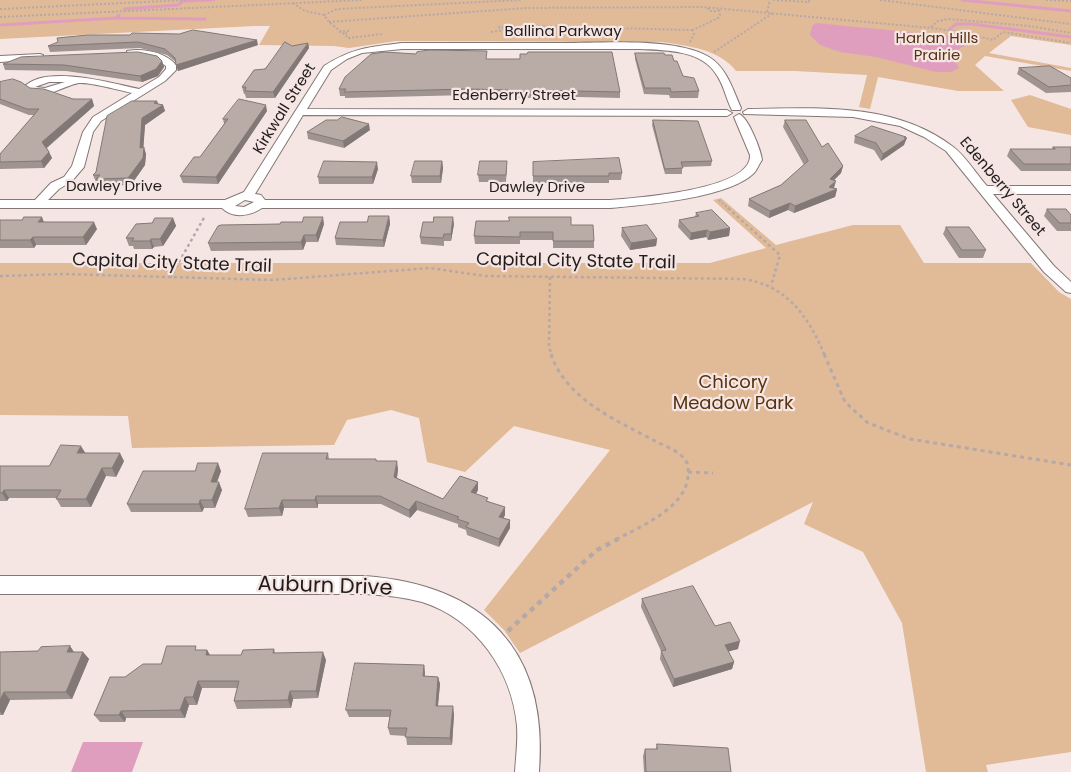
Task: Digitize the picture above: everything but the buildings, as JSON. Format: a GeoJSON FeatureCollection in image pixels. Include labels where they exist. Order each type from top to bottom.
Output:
{"type":"FeatureCollection","features":[{"type":"Feature","properties":{"kind":"street","name":"Ballina Parkway"},"geometry":{"type":"LineString","coordinates":[[360,51],[402,46],[640,46],[672,49],[694,54],[720,70],[738,112]]}},
{"type":"Feature","properties":{"kind":"street","name":"Kirkwall Street"},"geometry":{"type":"LineString","coordinates":[[248,196],[327,68],[344,57],[360,51]]}},
{"type":"Feature","properties":{"kind":"street"},"geometry":{"type":"LineString","coordinates":[[38,204],[55,186],[68,179],[80,164],[91,126],[108,111],[141,92],[171,70],[170,65],[163,58],[154,55],[116,53]]}},
{"type":"Feature","properties":{"kind":"street"},"geometry":{"type":"LineString","coordinates":[[0,59],[50,56]]}},
{"type":"Feature","properties":{"kind":"street"},"geometry":{"type":"LineString","coordinates":[[76,81],[141,92]]}},
{"type":"Feature","properties":{"kind":"street","name":"Edenberry Street"},"geometry":{"type":"LineString","coordinates":[[301,112],[738,112],[848,113],[870,116],[908,126],[938,140],[950,149],[1049,269],[1071,289]]}},
{"type":"Feature","properties":{"kind":"street","name":"Dawley Drive"},"geometry":{"type":"LineString","coordinates":[[0,204],[229,204],[230,209],[238,211],[248,210],[259,204],[610,204],[638,202],[722,186],[750,172],[756,160],[755,153],[738,112]]}},
{"type":"Feature","properties":{"kind":"street"},"geometry":{"type":"LineString","coordinates":[[56,204],[69,187],[68,179]]}},
{"type":"Feature","properties":{"kind":"street"},"geometry":{"type":"LineString","coordinates":[[985,190],[1071,190]]}},
{"type":"Feature","properties":{"kind":"street"},"geometry":{"type":"LineString","coordinates":[[229,204],[236,198],[248,196],[256,198],[260,202],[259,204]]}},
{"type":"Feature","properties":{"kind":"street","name":"Auburn Drive"},"geometry":{"type":"LineString","coordinates":[[0,585],[327,584],[403,589],[432,597],[457,608],[479,624],[497,642],[510,661],[526,710],[529,733],[528,772]]}},
{"type":"Feature","properties":{"kind":"path"},"geometry":{"type":"LineString","coordinates":[[0,9],[186,0]]}},
{"type":"Feature","properties":{"kind":"path"},"geometry":{"type":"LineString","coordinates":[[0,17],[362,0]]}},
{"type":"Feature","properties":{"kind":"path"},"geometry":{"type":"LineString","coordinates":[[324,15],[328,12],[364,7],[521,0]]}},
{"type":"Feature","properties":{"kind":"path"},"geometry":{"type":"LineString","coordinates":[[767,12],[771,0],[809,2],[809,0]]}},
{"type":"Feature","properties":{"kind":"path"},"geometry":{"type":"LineString","coordinates":[[880,0],[1071,24]]}},
{"type":"Feature","properties":{"kind":"path"},"geometry":{"type":"LineString","coordinates":[[1046,0],[1071,1]]}},
{"type":"Feature","properties":{"kind":"path"},"geometry":{"type":"LineString","coordinates":[[293,3],[305,11],[324,15],[333,14],[328,12]]}},
{"type":"Feature","properties":{"kind":"path"},"geometry":{"type":"LineString","coordinates":[[329,22],[526,8],[708,8],[773,12],[931,28],[961,32],[992,40],[1004,32],[1071,43]]}},
{"type":"Feature","properties":{"kind":"path"},"geometry":{"type":"LineString","coordinates":[[530,38],[515,27],[508,24],[499,27],[510,30],[515,27],[547,26],[693,30],[718,18],[719,10]]}},
{"type":"Feature","properties":{"kind":"path"},"geometry":{"type":"LineString","coordinates":[[709,53],[719,50],[773,12]]}},
{"type":"Feature","properties":{"kind":"path"},"geometry":{"type":"LineString","coordinates":[[324,15],[339,32],[353,42]]}},
{"type":"Feature","properties":{"kind":"path"},"geometry":{"type":"LineString","coordinates":[[931,28],[938,21],[949,19],[1029,26],[1071,33]]}},
{"type":"Feature","properties":{"kind":"path"},"geometry":{"type":"LineString","coordinates":[[488,32],[518,30]]}},
{"type":"Feature","properties":{"kind":"path"},"geometry":{"type":"LineString","coordinates":[[688,47],[694,34],[693,30]]}},
{"type":"Feature","properties":{"kind":"path"},"geometry":{"type":"LineString","coordinates":[[339,32],[348,31],[348,33],[342,34]]}},
{"type":"Feature","properties":{"kind":"path"},"geometry":{"type":"LineString","coordinates":[[348,38],[384,34]]}},
{"type":"Feature","properties":{"kind":"path"},"geometry":{"type":"LineString","coordinates":[[716,198],[780,255],[771,286]]}},
{"type":"Feature","properties":{"kind":"path"},"geometry":{"type":"LineString","coordinates":[[170,278],[206,213]]}},
{"type":"Feature","properties":{"kind":"path","name":"Capital City State Trail"},"geometry":{"type":"LineString","coordinates":[[0,276],[64,274],[170,278],[298,279],[430,268],[485,276],[718,277],[757,281],[771,286],[796,304],[809,321],[845,402],[868,423],[910,439],[1071,465]]}},
{"type":"Feature","properties":{"kind":"path"},"geometry":{"type":"LineString","coordinates":[[497,642],[597,550],[660,516],[679,498],[688,481],[688,464],[679,453],[610,417],[587,402],[555,366],[549,347],[550,277]]}},
{"type":"Feature","properties":{"kind":"path"},"geometry":{"type":"LineString","coordinates":[[688,472],[713,474]]}},
{"type":"Feature","properties":{"kind":"green space","name":"Harlan Hills Prairie"},"geometry":{"type":"Polygon","coordinates":[[[0,0],[1071,0],[1071,45],[1011,36],[989,53],[1071,68],[1071,71],[985,56],[975,65],[1004,91],[958,91],[878,77],[870,109],[859,107],[867,75],[795,71],[736,71],[712,53],[692,47],[662,42],[396,41],[349,48],[259,45],[270,26],[0,39],[0,0]]]}},
{"type":"Feature","properties":{"kind":"green space"},"geometry":{"type":"Polygon","coordinates":[[[1030,95],[1071,109],[1071,135],[1028,127],[1011,100],[1030,95]]]}},
{"type":"Feature","properties":{"kind":"green space","name":"Chicory Meadow Park"},"geometry":{"type":"Polygon","coordinates":[[[721,198],[776,245],[853,225],[900,225],[924,263],[1031,263],[1059,292],[1071,299],[1071,752],[986,765],[988,772],[926,772],[902,623],[863,552],[804,524],[813,502],[520,653],[504,630],[484,610],[610,450],[514,426],[465,472],[427,462],[419,418],[391,410],[347,420],[334,445],[132,448],[128,416],[0,415],[0,263],[710,263],[766,248],[713,200],[721,198]]]}},
{"type":"Feature","properties":{"kind":"shaded area"},"geometry":{"type":"Polygon","coordinates":[[[816,23],[949,36],[966,39],[968,44],[954,52],[954,60],[959,68],[951,72],[936,72],[876,57],[840,52],[820,45],[810,35],[812,26],[816,23]]]}},
{"type":"Feature","properties":{"kind":"shaded area"},"geometry":{"type":"Polygon","coordinates":[[[83,742],[143,742],[132,772],[71,772],[83,742]]]}},
{"type":"Feature","properties":{"kind":"waterway"},"geometry":{"type":"LineString","coordinates":[[124,9],[178,5],[183,1],[214,0]]}},
{"type":"Feature","properties":{"kind":"waterway"},"geometry":{"type":"LineString","coordinates":[[962,0],[1071,11]]}},
{"type":"Feature","properties":{"kind":"waterway"},"geometry":{"type":"LineString","coordinates":[[116,18],[119,15]]}},
{"type":"Feature","properties":{"kind":"waterway"},"geometry":{"type":"LineString","coordinates":[[0,25],[116,18]]}},
{"type":"Feature","properties":{"kind":"waterway"},"geometry":{"type":"LineString","coordinates":[[116,18],[205,19]]}},
{"type":"Feature","properties":{"kind":"waterway"},"geometry":{"type":"LineString","coordinates":[[950,29],[956,24],[972,24],[1071,37]]}}]}
